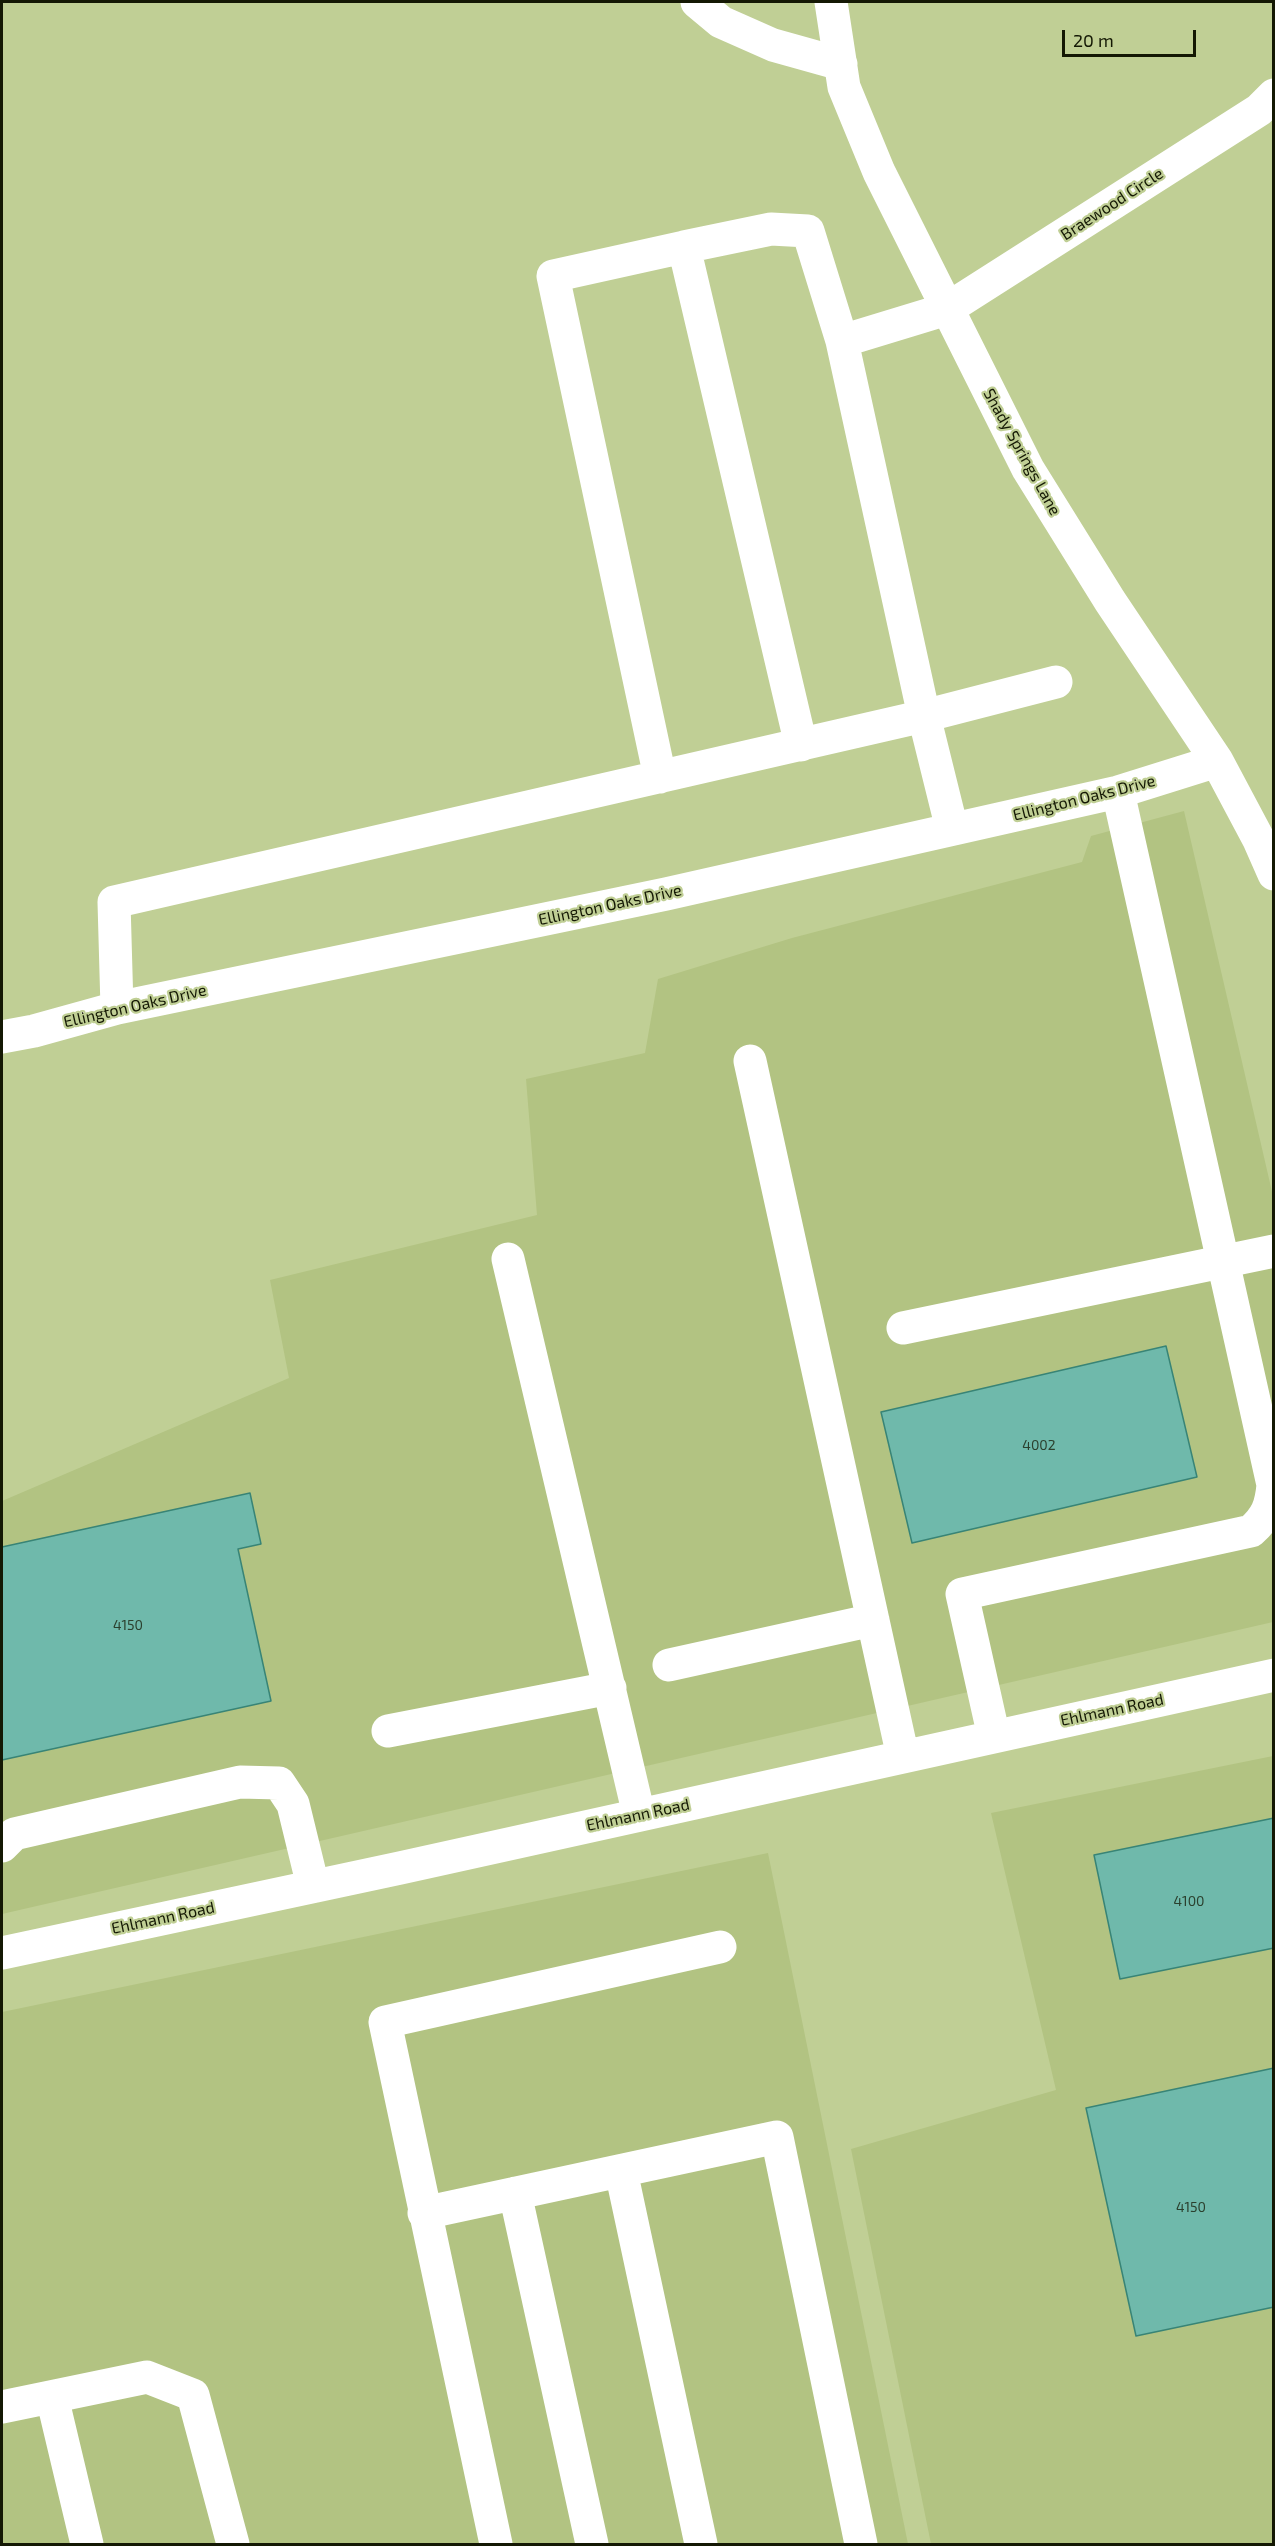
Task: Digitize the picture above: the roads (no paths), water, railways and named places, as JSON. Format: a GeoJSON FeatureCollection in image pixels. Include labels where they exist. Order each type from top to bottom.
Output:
{"type":"FeatureCollection","features":[{"type":"Feature","properties":{"kind":"street"},"geometry":{"type":"LineString","coordinates":[[697,2],[721,22],[773,45],[841,64]]}},
{"type":"Feature","properties":{"kind":"street","name":"Shady Springs Lane"},"geometry":{"type":"LineString","coordinates":[[831,2],[844,87],[879,171],[1028,469],[1110,601],[1216,761],[1259,840],[1274,874]]}},
{"type":"Feature","properties":{"kind":"street","name":"Braewood Circle"},"geometry":{"type":"LineString","coordinates":[[842,341],[947,309],[1259,111],[1274,95]]}},
{"type":"Feature","properties":{"kind":"street"},"geometry":{"type":"LineString","coordinates":[[660,777],[553,276],[771,228],[808,231],[842,341],[924,716],[952,829]]}},
{"type":"Feature","properties":{"kind":"street"},"geometry":{"type":"LineString","coordinates":[[684,247],[801,745]]}},
{"type":"Feature","properties":{"kind":"street"},"geometry":{"type":"LineString","coordinates":[[117,1008],[114,902],[801,745],[1056,682]]}},
{"type":"Feature","properties":{"kind":"street","name":"Ellington Oaks Drive"},"geometry":{"type":"LineString","coordinates":[[2,1037],[34,1031],[117,1008],[666,894],[1118,792],[1216,761]]}},
{"type":"Feature","properties":{"kind":"street"},"geometry":{"type":"LineString","coordinates":[[994,1737],[962,1594],[1251,1531],[1264,1519],[1271,1504],[1273,1485],[1118,792]]}},
{"type":"Feature","properties":{"kind":"street"},"geometry":{"type":"LineString","coordinates":[[750,1061],[903,1757]]}},
{"type":"Feature","properties":{"kind":"street"},"geometry":{"type":"LineString","coordinates":[[903,1328],[1274,1251]]}},
{"type":"Feature","properties":{"kind":"street"},"geometry":{"type":"LineString","coordinates":[[508,1259],[639,1815]]}},
{"type":"Feature","properties":{"kind":"street"},"geometry":{"type":"LineString","coordinates":[[669,1665],[873,1620]]}},
{"type":"Feature","properties":{"kind":"street","name":"Ehlmann Road"},"geometry":{"type":"LineString","coordinates":[[3,1947],[313,1886],[1274,1675]]}},
{"type":"Feature","properties":{"kind":"street"},"geometry":{"type":"LineString","coordinates":[[388,1731],[610,1688]]}},
{"type":"Feature","properties":{"kind":"street"},"geometry":{"type":"LineString","coordinates":[[2,1846],[15,1834],[229,1784],[279,1783],[293,1804],[313,1886]]}},
{"type":"Feature","properties":{"kind":"street"},"geometry":{"type":"LineString","coordinates":[[496,2544],[385,2022],[720,1947]]}},
{"type":"Feature","properties":{"kind":"street"},"geometry":{"type":"LineString","coordinates":[[424,2213],[777,2137],[861,2544]]}},
{"type":"Feature","properties":{"kind":"street"},"geometry":{"type":"LineString","coordinates":[[621,2171],[701,2544]]}},
{"type":"Feature","properties":{"kind":"street"},"geometry":{"type":"LineString","coordinates":[[516,2193],[592,2544]]}},
{"type":"Feature","properties":{"kind":"street"},"geometry":{"type":"LineString","coordinates":[[2,2407],[147,2377],[193,2395],[233,2544]]}},
{"type":"Feature","properties":{"kind":"street"},"geometry":{"type":"LineString","coordinates":[[52,2397],[87,2544]]}}]}
